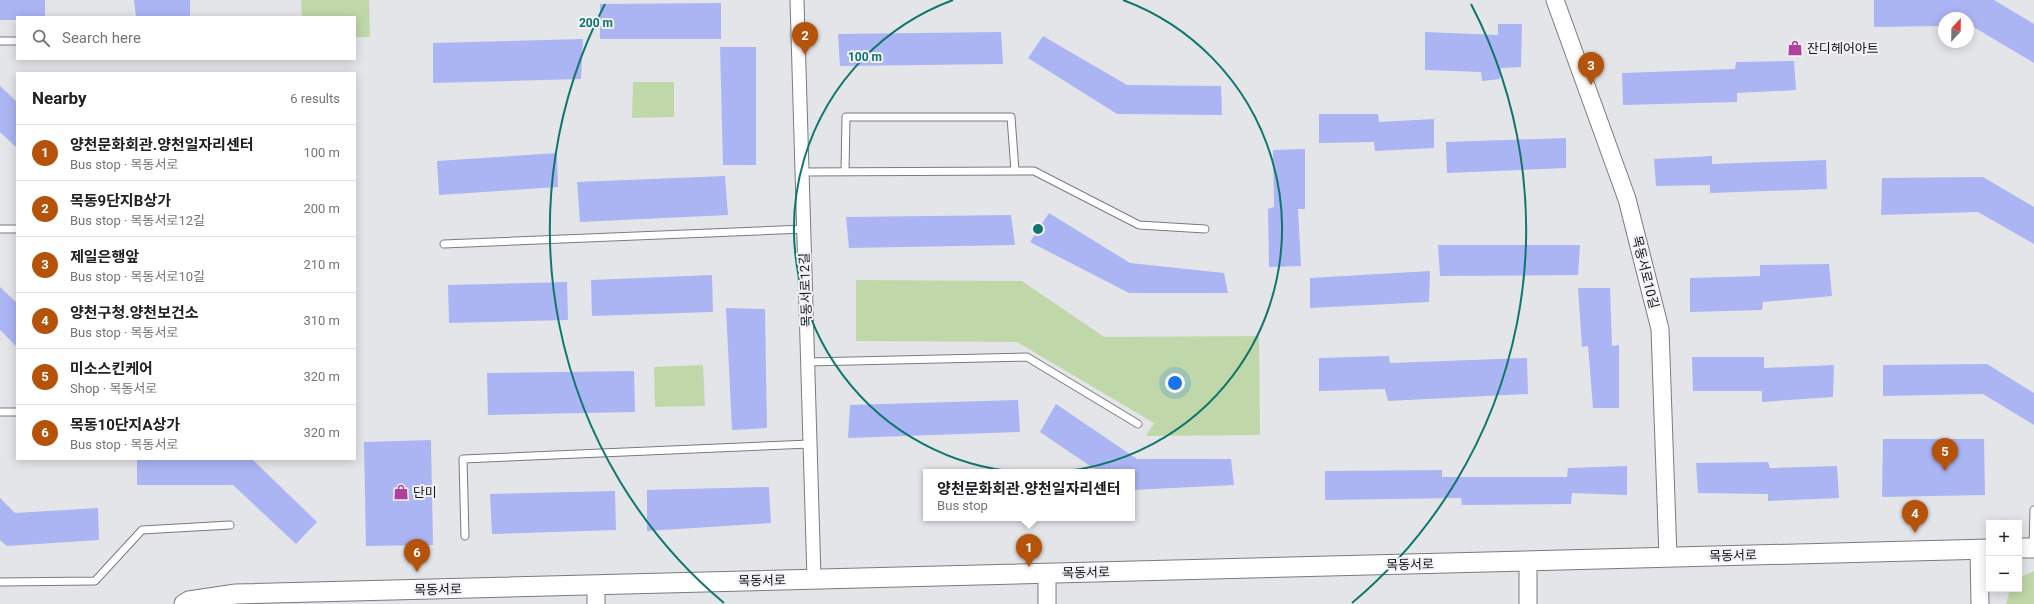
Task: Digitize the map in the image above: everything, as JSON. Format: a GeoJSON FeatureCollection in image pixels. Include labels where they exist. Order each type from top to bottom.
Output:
{"type":"FeatureCollection","features":[{"type":"Feature","properties":{"kind":"main road","name":"목동서로"},"geometry":{"type":"LineString","coordinates":[[184,604],[190,601],[596,585],[1984,549]]}},
{"type":"Feature","properties":{"kind":"street","name":"목동서로12길"},"geometry":{"type":"LineString","coordinates":[[797,0],[814,579]]}},
{"type":"Feature","properties":{"kind":"street","name":"목동서로10길"},"geometry":{"type":"LineString","coordinates":[[1555,0],[1627,198],[1660,329],[1668,557]]}},
{"type":"Feature","properties":{"kind":"street"},"geometry":{"type":"LineString","coordinates":[[1980,604],[1984,549]]}},
{"type":"Feature","properties":{"kind":"street"},"geometry":{"type":"LineString","coordinates":[[1528,561],[1528,604]]}},
{"type":"Feature","properties":{"kind":"street"},"geometry":{"type":"LineString","coordinates":[[1047,573],[1047,604]]}},
{"type":"Feature","properties":{"kind":"street"},"geometry":{"type":"LineString","coordinates":[[596,585],[596,604]]}},
{"type":"Feature","properties":{"kind":"lane"},"geometry":{"type":"LineString","coordinates":[[0,42],[16,41]]}},
{"type":"Feature","properties":{"kind":"lane"},"geometry":{"type":"LineString","coordinates":[[845,172],[846,117],[1011,117],[1015,171]]}},
{"type":"Feature","properties":{"kind":"lane"},"geometry":{"type":"LineString","coordinates":[[802,172],[1034,171],[1139,225],[1205,229]]}},
{"type":"Feature","properties":{"kind":"lane"},"geometry":{"type":"LineString","coordinates":[[0,229],[16,229]]}},
{"type":"Feature","properties":{"kind":"lane"},"geometry":{"type":"LineString","coordinates":[[444,244],[804,229]]}},
{"type":"Feature","properties":{"kind":"lane"},"geometry":{"type":"LineString","coordinates":[[807,362],[1027,357],[1138,424]]}},
{"type":"Feature","properties":{"kind":"lane"},"geometry":{"type":"LineString","coordinates":[[0,412],[16,412]]}},
{"type":"Feature","properties":{"kind":"lane"},"geometry":{"type":"LineString","coordinates":[[465,536],[463,459],[810,444]]}},
{"type":"Feature","properties":{"kind":"lane"},"geometry":{"type":"LineString","coordinates":[[2029,548],[2034,510]]}},
{"type":"Feature","properties":{"kind":"lane"},"geometry":{"type":"LineString","coordinates":[[0,582],[95,581],[142,530],[230,525]]}},
{"type":"Feature","properties":{"kind":"green space"},"geometry":{"type":"Polygon","coordinates":[[[301,0],[369,0],[370,37],[356,37],[356,16],[302,16],[301,0]]]}},
{"type":"Feature","properties":{"kind":"green space"},"geometry":{"type":"Polygon","coordinates":[[[633,82],[674,82],[674,117],[632,118],[633,82]]]}},
{"type":"Feature","properties":{"kind":"green space"},"geometry":{"type":"Polygon","coordinates":[[[856,280],[1022,281],[1104,337],[1259,336],[1260,435],[1146,436],[1154,423],[1017,342],[856,341],[856,280]]]}},
{"type":"Feature","properties":{"kind":"green space"},"geometry":{"type":"Polygon","coordinates":[[[703,365],[705,406],[655,407],[654,367],[703,365]]]}},
{"type":"Feature","properties":{"kind":"green space"},"geometry":{"type":"Polygon","coordinates":[[[2034,571],[2034,604],[2006,604],[2009,592],[2022,592],[2022,577],[2034,571]]]}},
{"type":"Feature","properties":{"kind":"building"},"geometry":{"type":"Polygon","coordinates":[[[0,0],[45,0],[45,16],[16,16],[16,20],[0,20],[0,0]]]}},
{"type":"Feature","properties":{"kind":"building"},"geometry":{"type":"Polygon","coordinates":[[[134,0],[190,0],[190,16],[136,16],[134,0]]]}},
{"type":"Feature","properties":{"kind":"building"},"geometry":{"type":"Polygon","coordinates":[[[1874,0],[1994,0],[2034,24],[2034,63],[1974,27],[1974,12],[1938,12],[1938,26],[1874,27],[1874,0]]]}},
{"type":"Feature","properties":{"kind":"building"},"geometry":{"type":"Polygon","coordinates":[[[721,3],[721,39],[600,39],[600,4],[721,3]]]}},
{"type":"Feature","properties":{"kind":"building"},"geometry":{"type":"Polygon","coordinates":[[[1498,24],[1522,24],[1521,67],[1501,68],[1500,79],[1482,81],[1481,72],[1425,70],[1425,32],[1498,35],[1498,24]]]}},
{"type":"Feature","properties":{"kind":"building"},"geometry":{"type":"Polygon","coordinates":[[[1001,32],[1003,64],[840,66],[838,34],[1001,32]]]}},
{"type":"Feature","properties":{"kind":"building"},"geometry":{"type":"Polygon","coordinates":[[[1043,36],[1127,85],[1221,86],[1222,115],[1117,114],[1028,58],[1043,36]]]}},
{"type":"Feature","properties":{"kind":"building"},"geometry":{"type":"Polygon","coordinates":[[[583,39],[581,79],[433,83],[433,43],[583,39]]]}},
{"type":"Feature","properties":{"kind":"building"},"geometry":{"type":"Polygon","coordinates":[[[720,47],[756,47],[756,165],[723,165],[720,47]]]}},
{"type":"Feature","properties":{"kind":"building"},"geometry":{"type":"Polygon","coordinates":[[[1794,61],[1796,90],[1737,93],[1737,102],[1623,105],[1622,73],[1735,69],[1736,62],[1794,61]]]}},
{"type":"Feature","properties":{"kind":"building"},"geometry":{"type":"Polygon","coordinates":[[[0,86],[16,101],[16,147],[0,132],[0,86]]]}},
{"type":"Feature","properties":{"kind":"building"},"geometry":{"type":"Polygon","coordinates":[[[1319,114],[1378,114],[1379,122],[1434,119],[1434,148],[1375,151],[1374,142],[1319,143],[1319,114]]]}},
{"type":"Feature","properties":{"kind":"building"},"geometry":{"type":"Polygon","coordinates":[[[1566,138],[1566,168],[1447,173],[1446,142],[1566,138]]]}},
{"type":"Feature","properties":{"kind":"building"},"geometry":{"type":"Polygon","coordinates":[[[1305,149],[1305,209],[1298,209],[1301,266],[1269,267],[1268,209],[1274,207],[1273,150],[1305,149]]]}},
{"type":"Feature","properties":{"kind":"building"},"geometry":{"type":"Polygon","coordinates":[[[557,153],[558,187],[439,195],[437,161],[557,153]]]}},
{"type":"Feature","properties":{"kind":"building"},"geometry":{"type":"Polygon","coordinates":[[[1712,156],[1712,164],[1826,160],[1827,189],[1710,193],[1710,185],[1656,186],[1654,159],[1712,156]]]}},
{"type":"Feature","properties":{"kind":"building"},"geometry":{"type":"Polygon","coordinates":[[[725,176],[728,215],[580,222],[577,182],[725,176]]]}},
{"type":"Feature","properties":{"kind":"building"},"geometry":{"type":"Polygon","coordinates":[[[1983,177],[2034,207],[2034,244],[1978,212],[1881,215],[1882,178],[1983,177]]]}},
{"type":"Feature","properties":{"kind":"building"},"geometry":{"type":"Polygon","coordinates":[[[1049,213],[1130,263],[1224,273],[1228,293],[1129,293],[1030,242],[1049,213]]]}},
{"type":"Feature","properties":{"kind":"building"},"geometry":{"type":"Polygon","coordinates":[[[1011,215],[1015,245],[849,248],[846,217],[1011,215]]]}},
{"type":"Feature","properties":{"kind":"building"},"geometry":{"type":"Polygon","coordinates":[[[1438,245],[1580,245],[1578,275],[1440,276],[1438,245]]]}},
{"type":"Feature","properties":{"kind":"building"},"geometry":{"type":"Polygon","coordinates":[[[1829,264],[1832,296],[1763,302],[1762,310],[1690,312],[1690,278],[1760,276],[1760,265],[1829,264]]]}},
{"type":"Feature","properties":{"kind":"building"},"geometry":{"type":"Polygon","coordinates":[[[1430,271],[1429,302],[1310,308],[1310,278],[1430,271]]]}},
{"type":"Feature","properties":{"kind":"building"},"geometry":{"type":"Polygon","coordinates":[[[712,275],[713,312],[592,316],[591,280],[712,275]]]}},
{"type":"Feature","properties":{"kind":"building"},"geometry":{"type":"Polygon","coordinates":[[[567,282],[568,320],[449,323],[448,285],[567,282]]]}},
{"type":"Feature","properties":{"kind":"building"},"geometry":{"type":"Polygon","coordinates":[[[0,287],[16,302],[16,346],[0,330],[0,287]]]}},
{"type":"Feature","properties":{"kind":"building"},"geometry":{"type":"Polygon","coordinates":[[[1578,288],[1610,288],[1612,346],[1619,345],[1619,408],[1593,408],[1588,346],[1582,347],[1578,288]]]}},
{"type":"Feature","properties":{"kind":"building"},"geometry":{"type":"Polygon","coordinates":[[[726,308],[765,309],[767,428],[732,430],[726,308]]]}},
{"type":"Feature","properties":{"kind":"building"},"geometry":{"type":"Polygon","coordinates":[[[1389,356],[1390,363],[1527,358],[1528,394],[1388,401],[1385,389],[1319,391],[1319,358],[1389,356]]]}},
{"type":"Feature","properties":{"kind":"building"},"geometry":{"type":"Polygon","coordinates":[[[1692,357],[1764,357],[1764,368],[1834,365],[1833,397],[1762,402],[1762,391],[1693,391],[1692,357]]]}},
{"type":"Feature","properties":{"kind":"building"},"geometry":{"type":"Polygon","coordinates":[[[1987,364],[2034,393],[2034,425],[1983,394],[1883,396],[1883,365],[1987,364]]]}},
{"type":"Feature","properties":{"kind":"building"},"geometry":{"type":"Polygon","coordinates":[[[634,371],[635,412],[488,415],[487,373],[634,371]]]}},
{"type":"Feature","properties":{"kind":"building"},"geometry":{"type":"Polygon","coordinates":[[[1018,400],[1020,432],[848,438],[850,405],[1018,400]]]}},
{"type":"Feature","properties":{"kind":"building"},"geometry":{"type":"Polygon","coordinates":[[[1056,404],[1137,459],[1231,459],[1234,485],[1135,490],[1135,469],[1095,469],[1040,432],[1056,404]]]}},
{"type":"Feature","properties":{"kind":"building"},"geometry":{"type":"Polygon","coordinates":[[[1883,439],[1984,439],[1985,495],[1882,497],[1883,439]]]}},
{"type":"Feature","properties":{"kind":"building"},"geometry":{"type":"Polygon","coordinates":[[[431,440],[433,545],[366,546],[364,442],[431,440]]]}},
{"type":"Feature","properties":{"kind":"building"},"geometry":{"type":"Polygon","coordinates":[[[137,460],[253,460],[317,522],[296,544],[233,485],[137,485],[137,460]]]}},
{"type":"Feature","properties":{"kind":"building"},"geometry":{"type":"Polygon","coordinates":[[[1768,462],[1770,468],[1837,466],[1839,498],[1768,501],[1768,494],[1698,493],[1696,463],[1768,462]]]}},
{"type":"Feature","properties":{"kind":"building"},"geometry":{"type":"Polygon","coordinates":[[[1627,466],[1627,495],[1572,493],[1571,504],[1462,505],[1461,498],[1325,500],[1325,471],[1442,470],[1442,477],[1567,477],[1568,468],[1627,466]]]}},
{"type":"Feature","properties":{"kind":"building"},"geometry":{"type":"Polygon","coordinates":[[[769,487],[771,523],[647,531],[647,490],[769,487]]]}},
{"type":"Feature","properties":{"kind":"building"},"geometry":{"type":"Polygon","coordinates":[[[615,491],[616,530],[492,534],[490,494],[615,491]]]}},
{"type":"Feature","properties":{"kind":"building"},"geometry":{"type":"Polygon","coordinates":[[[0,498],[15,513],[98,508],[99,540],[7,546],[0,540],[0,498]]]}},
{"type":"Feature","properties":{"kind":"place","name":"잔디헤어아트"},"geometry":{"type":"Point","coordinates":[1795,48]}},
{"type":"Feature","properties":{"kind":"place","name":"목동9단지B상가"},"geometry":{"type":"Point","coordinates":[805,55]}},
{"type":"Feature","properties":{"kind":"place","name":"제일은행앞"},"geometry":{"type":"Point","coordinates":[1591,85]}},
{"type":"Feature","properties":{"kind":"place","name":"미소스킨케어"},"geometry":{"type":"Point","coordinates":[1945,471]}},
{"type":"Feature","properties":{"kind":"place","name":"단미"},"geometry":{"type":"Point","coordinates":[401,492]}},
{"type":"Feature","properties":{"kind":"place","name":"양천구청.양천보건소"},"geometry":{"type":"Point","coordinates":[1915,533]}},
{"type":"Feature","properties":{"kind":"place","name":"양천문화회관.양천일자리센터"},"geometry":{"type":"Point","coordinates":[1029,567]}},
{"type":"Feature","properties":{"kind":"place","name":"목동10단지A상가"},"geometry":{"type":"Point","coordinates":[417,572]}}]}
